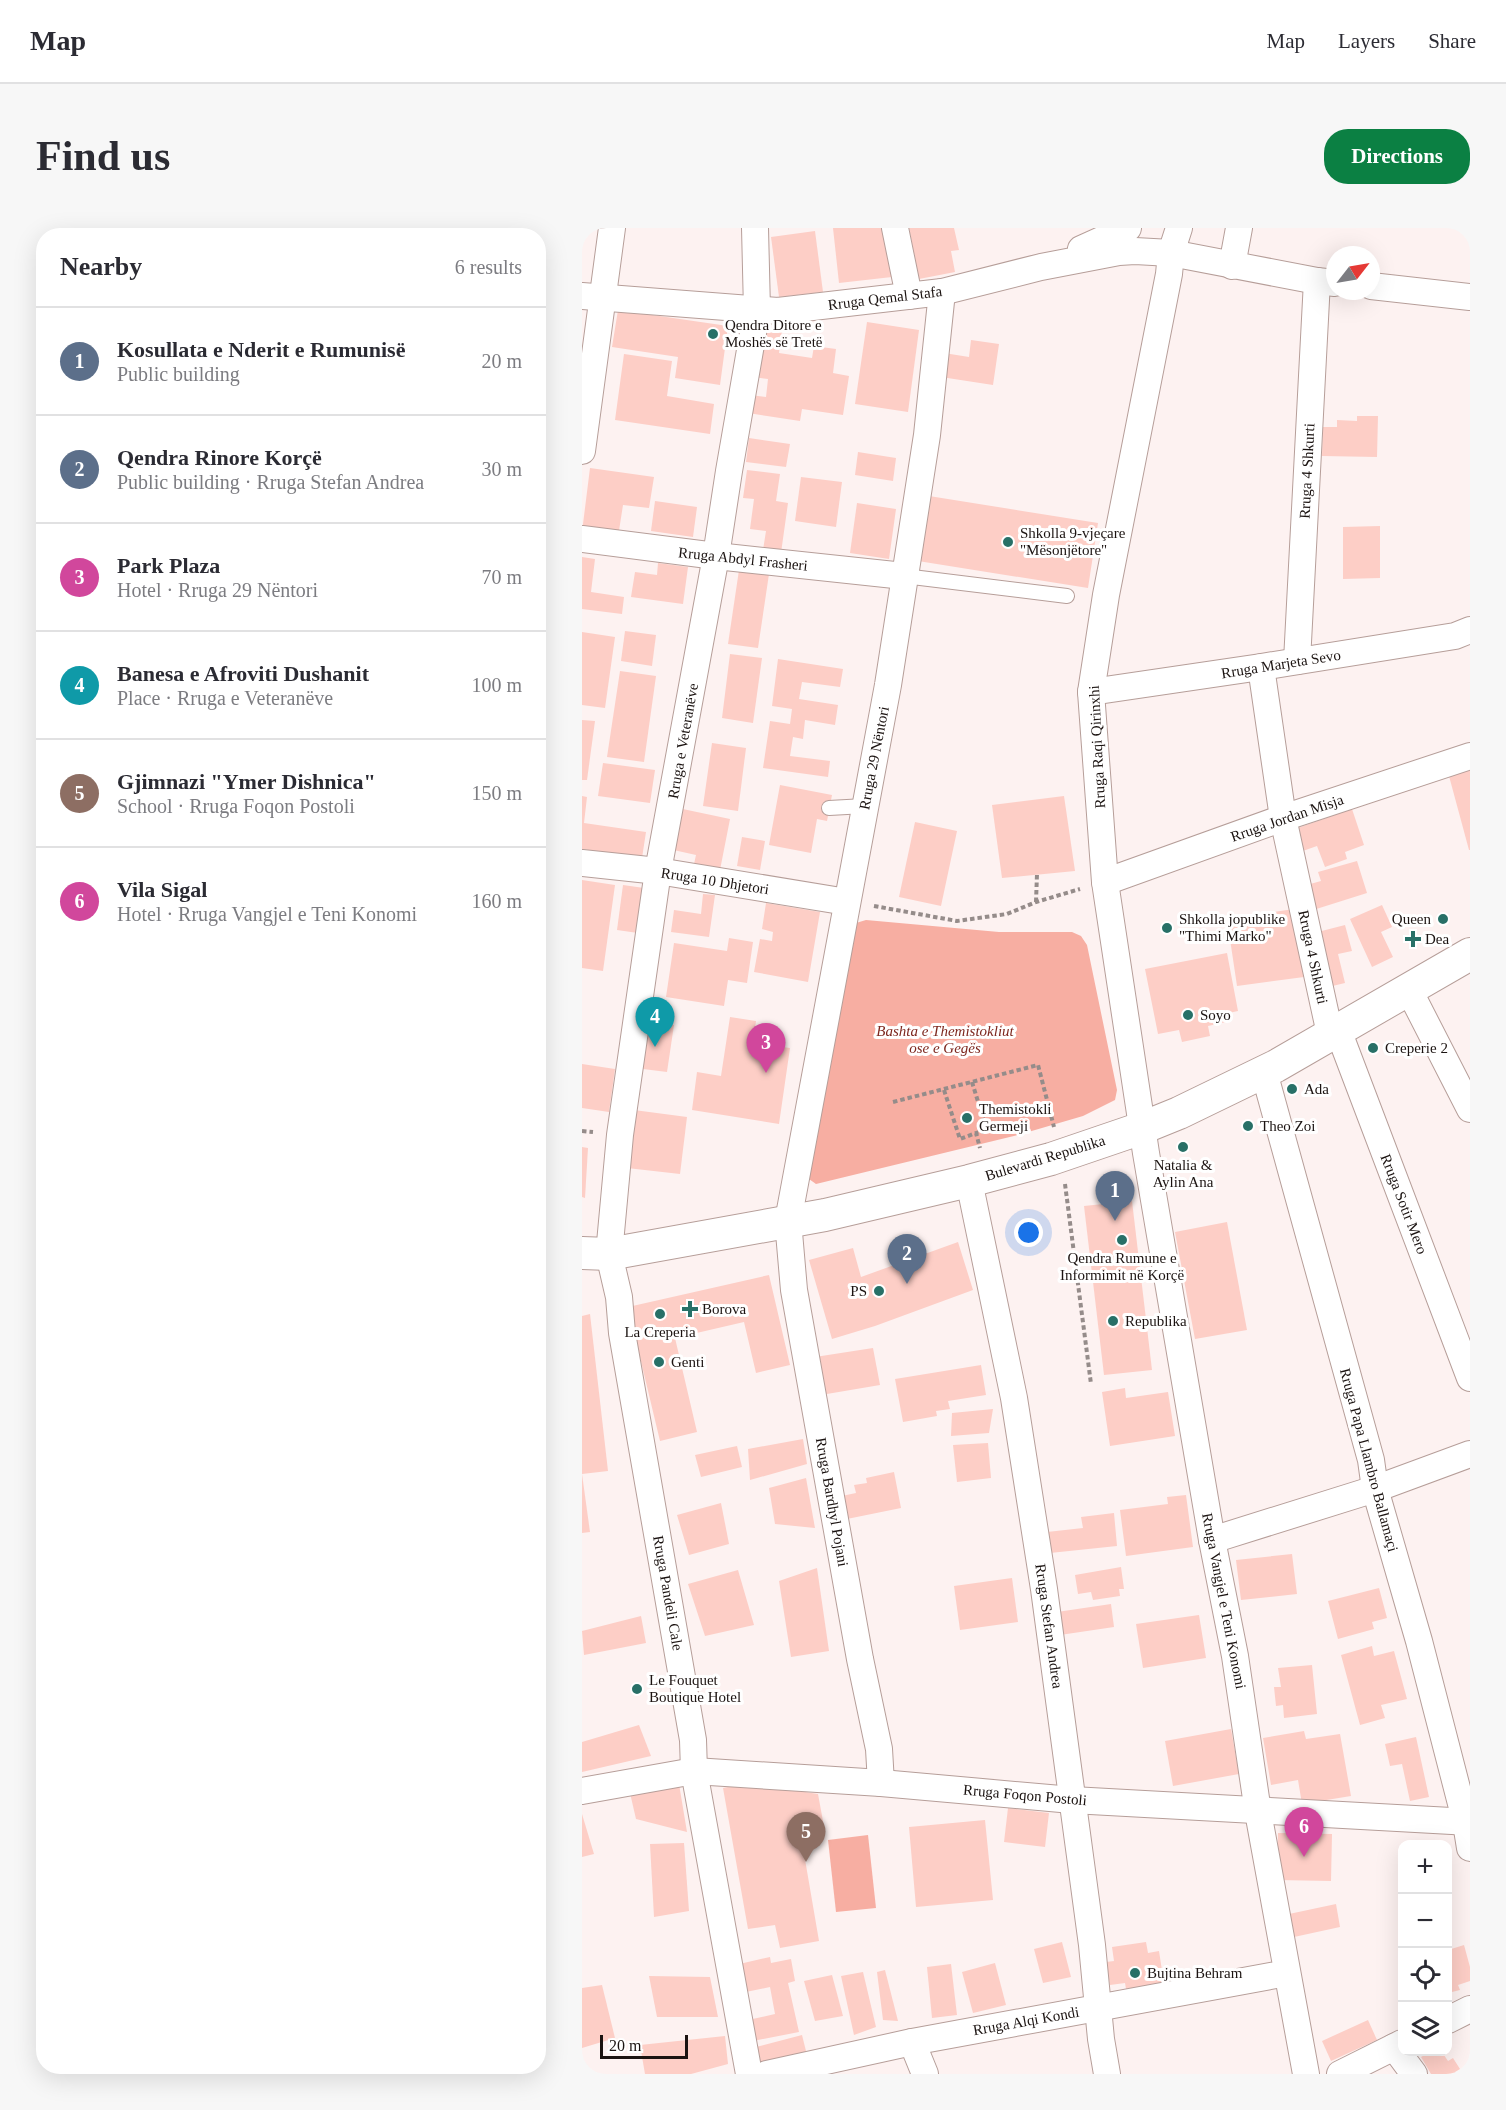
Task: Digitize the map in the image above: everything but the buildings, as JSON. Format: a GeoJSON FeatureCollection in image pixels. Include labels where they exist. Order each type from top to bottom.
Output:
{"type":"FeatureCollection","features":[{"type":"Feature","properties":{"kind":"street"},"geometry":{"type":"LineString","coordinates":[[582,451],[592,296],[612,228]]}},
{"type":"Feature","properties":{"kind":"street","name":"Rruga e Veteranëve"},"geometry":{"type":"LineString","coordinates":[[596,1254],[620,1136],[658,871],[716,556],[757,310],[755,228]]}},
{"type":"Feature","properties":{"kind":"street"},"geometry":{"type":"LineString","coordinates":[[895,228],[909,296]]}},
{"type":"Feature","properties":{"kind":"street","name":"Rruga Qemal Stafa"},"geometry":{"type":"LineString","coordinates":[[1041,267],[1128,228]]}},
{"type":"Feature","properties":{"kind":"street","name":"Rruga Raqi Qirinxhi"},"geometry":{"type":"LineString","coordinates":[[1142,1128],[1105,882],[1091,692],[1106,595],[1169,274],[1171,253],[1179,228]]}},
{"type":"Feature","properties":{"kind":"street"},"geometry":{"type":"LineString","coordinates":[[1232,266],[1239,228]]}},
{"type":"Feature","properties":{"kind":"street","name":"Rruga Qemal Stafa"},"geometry":{"type":"LineString","coordinates":[[592,296],[778,311],[942,292],[1041,267],[1119,252],[1171,253],[1326,282]]}},
{"type":"Feature","properties":{"kind":"street","name":"Rruga 4 Shkurti"},"geometry":{"type":"LineString","coordinates":[[1297,661],[1326,282]]}},
{"type":"Feature","properties":{"kind":"street"},"geometry":{"type":"LineString","coordinates":[[1380,287],[1470,297]]}},
{"type":"Feature","properties":{"kind":"street","name":"Rruga 29 Nëntori"},"geometry":{"type":"LineString","coordinates":[[788,1221],[859,904],[865,806],[888,686],[927,435],[942,292]]}},
{"type":"Feature","properties":{"kind":"street","name":"Rruga Abdyl Frasheri"},"geometry":{"type":"LineString","coordinates":[[582,539],[904,576]]}},
{"type":"Feature","properties":{"kind":"street","name":"Rruga Marjeta Sevo"},"geometry":{"type":"LineString","coordinates":[[1091,692],[1455,636],[1470,630]]}},
{"type":"Feature","properties":{"kind":"street","name":"Rruga 4 Shkurti"},"geometry":{"type":"LineString","coordinates":[[1261,667],[1283,818],[1334,1032]]}},
{"type":"Feature","properties":{"kind":"street","name":"Rruga Jordan Misja"},"geometry":{"type":"LineString","coordinates":[[1105,882],[1283,818],[1470,756]]}},
{"type":"Feature","properties":{"kind":"street","name":"Rruga 10 Dhjetori"},"geometry":{"type":"LineString","coordinates":[[582,863],[658,871],[859,904]]}},
{"type":"Feature","properties":{"kind":"street","name":"Bulevardi Republika"},"geometry":{"type":"LineString","coordinates":[[596,1254],[825,1215],[1061,1156],[1179,1113],[1264,1072],[1470,954]]}},
{"type":"Feature","properties":{"kind":"street"},"geometry":{"type":"LineString","coordinates":[[1409,990],[1470,1109]]}},
{"type":"Feature","properties":{"kind":"street","name":"Rruga Sotir Mero"},"geometry":{"type":"LineString","coordinates":[[1334,1032],[1470,1378]]}},
{"type":"Feature","properties":{"kind":"street","name":"Rruga Papa Llambro Ballamaçi"},"geometry":{"type":"LineString","coordinates":[[1264,1072],[1371,1460],[1375,1489],[1468,1822],[1470,1848]]}},
{"type":"Feature","properties":{"kind":"street","name":"Rruga Vangjel e Teni Konomi"},"geometry":{"type":"LineString","coordinates":[[1142,1128],[1212,1540],[1239,1678],[1258,1812],[1306,2074]]}},
{"type":"Feature","properties":{"kind":"street","name":"Rruga Stefan Andrea"},"geometry":{"type":"LineString","coordinates":[[978,1178],[1046,1600],[1068,1756],[1092,1945],[1093,1975],[1107,2074]]}},
{"type":"Feature","properties":{"kind":"street","name":"Rruga Bardhyl Pojani"},"geometry":{"type":"LineString","coordinates":[[788,1221],[794,1290],[860,1659],[879,1749],[881,1783]]}},
{"type":"Feature","properties":{"kind":"street","name":"Rruga Pandeli Cale"},"geometry":{"type":"LineString","coordinates":[[596,1254],[619,1297],[622,1333],[693,1740],[694,1771],[749,2074]]}},
{"type":"Feature","properties":{"kind":"street"},"geometry":{"type":"LineString","coordinates":[[1212,1540],[1375,1489],[1470,1454]]}},
{"type":"Feature","properties":{"kind":"street","name":"Rruga Foqon Postoli"},"geometry":{"type":"LineString","coordinates":[[582,1791],[694,1771],[881,1783],[1072,1800],[1468,1822]]}},
{"type":"Feature","properties":{"kind":"street","name":"Rruga Alqi Kondi"},"geometry":{"type":"LineString","coordinates":[[767,2074],[912,2042],[1287,1973]]}},
{"type":"Feature","properties":{"kind":"street"},"geometry":{"type":"LineString","coordinates":[[1452,2018],[1470,2009]]}},
{"type":"Feature","properties":{"kind":"street"},"geometry":{"type":"LineString","coordinates":[[912,2042],[925,2074]]}},
{"type":"Feature","properties":{"kind":"street"},"geometry":{"type":"LineString","coordinates":[[1340,2074],[1398,2045]]}},
{"type":"Feature","properties":{"kind":"street"},"geometry":{"type":"LineString","coordinates":[[1404,2056],[1414,2074]]}},
{"type":"Feature","properties":{"kind":"lane"},"geometry":{"type":"LineString","coordinates":[[904,576],[1067,597]]}},
{"type":"Feature","properties":{"kind":"lane"},"geometry":{"type":"LineString","coordinates":[[829,808],[865,806]]}},
{"type":"Feature","properties":{"kind":"path"},"geometry":{"type":"LineString","coordinates":[[1036,874],[1036,902]]}},
{"type":"Feature","properties":{"kind":"path"},"geometry":{"type":"LineString","coordinates":[[859,904],[957,921],[1007,914],[1036,902],[1105,882]]}},
{"type":"Feature","properties":{"kind":"path"},"geometry":{"type":"LineString","coordinates":[[893,1102],[1038,1065],[1061,1156],[1090,1384]]}},
{"type":"Feature","properties":{"kind":"path"},"geometry":{"type":"LineString","coordinates":[[944,1090],[960,1139],[987,1131],[972,1082]]}},
{"type":"Feature","properties":{"kind":"path"},"geometry":{"type":"LineString","coordinates":[[976,1133],[978,1178]]}},
{"type":"Feature","properties":{"kind":"green space","name":"Bashta e Themistokliut ose e Gegës"},"geometry":{"type":"Polygon","coordinates":[[[866,920],[999,932],[1072,932],[1081,936],[1087,945],[1117,1090],[1115,1100],[1083,1116],[1018,1135],[816,1184],[809,1179],[856,923],[866,920]]]}},
{"type":"Feature","properties":{"kind":"green space"},"geometry":{"type":"Polygon","coordinates":[[[868,1835],[876,1908],[836,1912],[828,1840],[868,1835]]]}},
{"type":"Feature","properties":{"kind":"place","name":"Qendra Ditore e Moshës së Tretë"},"geometry":{"type":"Point","coordinates":[713,334]}},
{"type":"Feature","properties":{"kind":"place","name":"Shkolla 9-vjeçare \"Mësonjëtore\""},"geometry":{"type":"Point","coordinates":[1008,542]}},
{"type":"Feature","properties":{"kind":"place","name":"Queen"},"geometry":{"type":"Point","coordinates":[1443,919]}},
{"type":"Feature","properties":{"kind":"place","name":"Shkolla jopublike \"Thimi Marko\""},"geometry":{"type":"Point","coordinates":[1167,928]}},
{"type":"Feature","properties":{"kind":"place","name":"Dea"},"geometry":{"type":"Point","coordinates":[1413,939]}},
{"type":"Feature","properties":{"kind":"place","name":"Soyo"},"geometry":{"type":"Point","coordinates":[1188,1015]}},
{"type":"Feature","properties":{"kind":"place","name":"Banesa e Afroviti Dushanit"},"geometry":{"type":"Point","coordinates":[655,1047]}},
{"type":"Feature","properties":{"kind":"place","name":"Creperie 2"},"geometry":{"type":"Point","coordinates":[1373,1048]}},
{"type":"Feature","properties":{"kind":"place","name":"Park Plaza"},"geometry":{"type":"Point","coordinates":[766,1073]}},
{"type":"Feature","properties":{"kind":"place","name":"Ada"},"geometry":{"type":"Point","coordinates":[1292,1089]}},
{"type":"Feature","properties":{"kind":"place","name":"Themistokli Germeji"},"geometry":{"type":"Point","coordinates":[967,1118]}},
{"type":"Feature","properties":{"kind":"place","name":"Theo Zoi"},"geometry":{"type":"Point","coordinates":[1248,1126]}},
{"type":"Feature","properties":{"kind":"place","name":"Natalia & Aylin Ana"},"geometry":{"type":"Point","coordinates":[1183,1147]}},
{"type":"Feature","properties":{"kind":"place","name":"Kosullata e Nderit e Rumunisë"},"geometry":{"type":"Point","coordinates":[1115,1221]}},
{"type":"Feature","properties":{"kind":"place","name":"Qendra Rumune e Informimit në Korçë"},"geometry":{"type":"Point","coordinates":[1122,1240]}},
{"type":"Feature","properties":{"kind":"place","name":"Qendra Rinore Korçë"},"geometry":{"type":"Point","coordinates":[907,1284]}},
{"type":"Feature","properties":{"kind":"place","name":"PS"},"geometry":{"type":"Point","coordinates":[879,1291]}},
{"type":"Feature","properties":{"kind":"place","name":"Borova"},"geometry":{"type":"Point","coordinates":[690,1309]}},
{"type":"Feature","properties":{"kind":"place","name":"La Creperia"},"geometry":{"type":"Point","coordinates":[660,1314]}},
{"type":"Feature","properties":{"kind":"place","name":"Republika"},"geometry":{"type":"Point","coordinates":[1113,1321]}},
{"type":"Feature","properties":{"kind":"place","name":"Genti"},"geometry":{"type":"Point","coordinates":[659,1362]}},
{"type":"Feature","properties":{"kind":"place","name":"Le Fouquet Boutique Hotel"},"geometry":{"type":"Point","coordinates":[637,1689]}},
{"type":"Feature","properties":{"kind":"place","name":"Vila Sigal"},"geometry":{"type":"Point","coordinates":[1304,1857]}},
{"type":"Feature","properties":{"kind":"place","name":"Gjimnazi \"Ymer Dishnica\""},"geometry":{"type":"Point","coordinates":[806,1862]}},
{"type":"Feature","properties":{"kind":"place","name":"Bujtina Behram"},"geometry":{"type":"Point","coordinates":[1135,1973]}}]}
